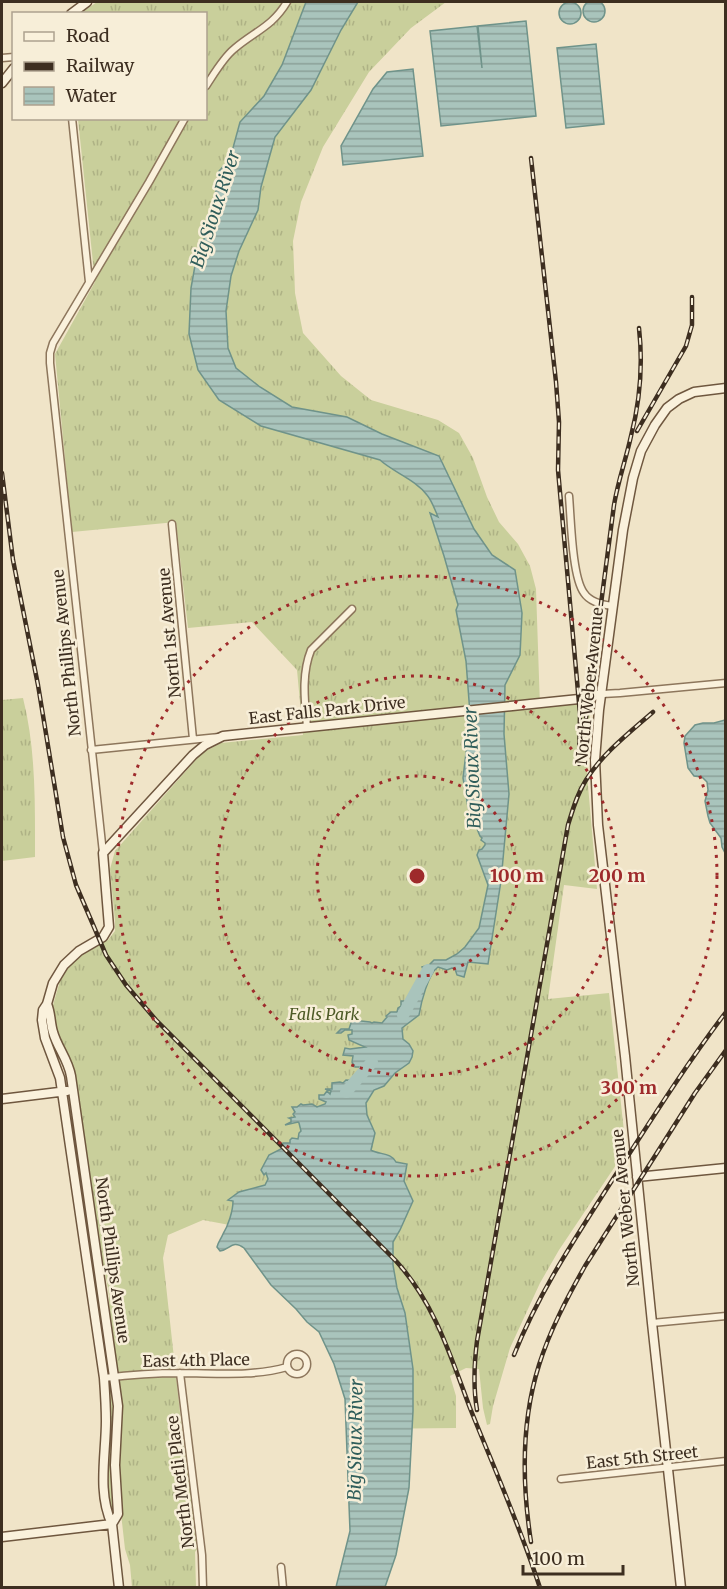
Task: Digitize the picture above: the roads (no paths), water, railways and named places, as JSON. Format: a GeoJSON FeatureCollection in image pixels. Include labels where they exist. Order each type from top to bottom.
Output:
{"type":"FeatureCollection","features":[{"type":"Feature","properties":{"kind":"street"},"geometry":{"type":"LineString","coordinates":[[74,12],[87,2]]}},
{"type":"Feature","properties":{"kind":"street"},"geometry":{"type":"LineString","coordinates":[[207,85],[232,50],[272,21],[286,2]]}},
{"type":"Feature","properties":{"kind":"street"},"geometry":{"type":"LineString","coordinates":[[2,83],[12,70]]}},
{"type":"Feature","properties":{"kind":"street"},"geometry":{"type":"LineString","coordinates":[[72,120],[90,282]]}},
{"type":"Feature","properties":{"kind":"street","name":"North Phillips Avenue"},"geometry":{"type":"LineString","coordinates":[[119,1587],[112,1524],[108,1515],[104,1487],[106,1421],[104,1378],[63,1092],[58,1070],[44,1034],[43,1010],[47,1004],[52,983],[64,965],[79,951],[103,937],[109,927],[50,363],[53,343],[184,120]]}},
{"type":"Feature","properties":{"kind":"street","name":"North Weber Avenue"},"geometry":{"type":"LineString","coordinates":[[681,1587],[596,805],[595,760],[613,606],[627,509],[636,466],[644,444],[667,408],[686,395],[702,390],[726,388]]}},
{"type":"Feature","properties":{"kind":"street"},"geometry":{"type":"LineString","coordinates":[[569,496],[579,585],[591,600],[613,606]]}},
{"type":"Feature","properties":{"kind":"street","name":"North 1st Avenue"},"geometry":{"type":"LineString","coordinates":[[172,524],[193,740]]}},
{"type":"Feature","properties":{"kind":"street"},"geometry":{"type":"LineString","coordinates":[[307,727],[304,693],[308,657],[311,651],[352,609]]}},
{"type":"Feature","properties":{"kind":"street"},"geometry":{"type":"LineString","coordinates":[[602,694],[726,683]]}},
{"type":"Feature","properties":{"kind":"street","name":"East Falls Park Drive"},"geometry":{"type":"LineString","coordinates":[[103,853],[193,755],[205,745],[224,736],[589,698],[602,694]]}},
{"type":"Feature","properties":{"kind":"street"},"geometry":{"type":"LineString","coordinates":[[91,750],[224,736]]}},
{"type":"Feature","properties":{"kind":"street","name":"North Phillips Avenue"},"geometry":{"type":"LineString","coordinates":[[47,1004],[53,1034],[69,1066],[118,1406],[115,1465],[118,1514],[112,1524]]}},
{"type":"Feature","properties":{"kind":"street"},"geometry":{"type":"LineString","coordinates":[[2,1100],[73,1091]]}},
{"type":"Feature","properties":{"kind":"street"},"geometry":{"type":"LineString","coordinates":[[637,1178],[726,1168]]}},
{"type":"Feature","properties":{"kind":"street"},"geometry":{"type":"LineString","coordinates":[[652,1323],[726,1316]]}},
{"type":"Feature","properties":{"kind":"street","name":"East 4th Place"},"geometry":{"type":"LineString","coordinates":[[104,1378],[180,1373],[223,1375],[271,1371],[287,1367]]}},
{"type":"Feature","properties":{"kind":"street","name":"North Metli Place"},"geometry":{"type":"LineString","coordinates":[[180,1373],[202,1555],[203,1587]]}},
{"type":"Feature","properties":{"kind":"street","name":"East 5th Street"},"geometry":{"type":"LineString","coordinates":[[561,1479],[726,1461]]}},
{"type":"Feature","properties":{"kind":"street"},"geometry":{"type":"LineString","coordinates":[[2,1537],[112,1524]]}},
{"type":"Feature","properties":{"kind":"street"},"geometry":{"type":"LineString","coordinates":[[281,1567],[283,1587]]}},
{"type":"Feature","properties":{"kind":"water"},"geometry":{"type":"Polygon","coordinates":[[[594,0],[602,3],[605,11],[602,19],[594,22],[586,19],[583,11],[586,3],[594,0]]]}},
{"type":"Feature","properties":{"kind":"water"},"geometry":{"type":"Polygon","coordinates":[[[306,2],[358,2],[341,30],[311,90],[275,137],[261,187],[258,210],[239,251],[231,276],[226,311],[228,348],[236,368],[260,387],[292,407],[347,417],[382,434],[439,456],[474,529],[492,555],[515,570],[522,613],[520,655],[505,685],[504,734],[509,794],[501,881],[488,964],[468,962],[464,977],[457,975],[455,969],[452,968],[447,970],[438,967],[434,971],[421,1003],[419,1015],[402,1028],[403,1039],[413,1051],[409,1063],[395,1073],[384,1086],[374,1090],[366,1103],[367,1115],[375,1133],[371,1150],[388,1155],[396,1162],[407,1164],[404,1181],[413,1201],[393,1242],[393,1265],[405,1313],[413,1369],[413,1411],[409,1488],[396,1555],[385,1587],[336,1587],[350,1531],[345,1399],[334,1364],[319,1332],[271,1285],[244,1248],[234,1245],[220,1251],[217,1247],[231,1214],[233,1201],[228,1200],[239,1192],[265,1185],[268,1179],[266,1173],[264,1175],[261,1170],[269,1155],[281,1149],[283,1143],[290,1143],[292,1138],[298,1139],[301,1131],[299,1123],[285,1125],[291,1122],[289,1118],[295,1117],[292,1107],[312,1104],[317,1107],[325,1104],[326,1102],[319,1099],[319,1095],[324,1095],[327,1091],[330,1094],[331,1091],[325,1089],[332,1089],[332,1083],[343,1083],[346,1080],[362,1081],[362,1070],[355,1067],[352,1062],[353,1056],[343,1055],[345,1048],[365,1047],[349,1040],[348,1035],[352,1034],[352,1030],[337,1033],[341,1029],[349,1029],[352,1020],[382,1023],[391,1012],[397,1012],[401,1001],[415,998],[421,989],[420,982],[425,973],[422,967],[434,960],[446,960],[457,954],[479,928],[488,885],[477,855],[485,843],[481,840],[468,807],[463,778],[471,727],[466,661],[456,610],[458,605],[430,513],[438,517],[430,500],[417,485],[380,460],[261,426],[219,400],[198,370],[189,334],[191,288],[196,260],[211,220],[219,171],[230,159],[240,122],[264,96],[282,65],[306,2]]]}},
{"type":"Feature","properties":{"kind":"water"},"geometry":{"type":"Polygon","coordinates":[[[570,2],[578,5],[581,13],[578,21],[570,24],[562,21],[559,13],[562,5],[570,2]]]}},
{"type":"Feature","properties":{"kind":"water"},"geometry":{"type":"Polygon","coordinates":[[[526,21],[536,116],[441,126],[430,31],[477,26],[482,68],[478,26],[526,21]]]}},
{"type":"Feature","properties":{"kind":"water"},"geometry":{"type":"Polygon","coordinates":[[[596,44],[604,124],[566,128],[557,48],[596,44]]]}},
{"type":"Feature","properties":{"kind":"water"},"geometry":{"type":"Polygon","coordinates":[[[413,69],[423,156],[343,165],[341,146],[373,89],[387,72],[413,69]]]}},
{"type":"Feature","properties":{"kind":"water"},"geometry":{"type":"Polygon","coordinates":[[[726,720],[725,853],[721,838],[710,823],[708,816],[705,801],[708,790],[707,782],[702,777],[694,776],[688,768],[684,743],[685,736],[695,725],[726,720]]]}},
{"type":"Feature","properties":{"kind":"waterway","name":"Big Sioux River"},"geometry":{"type":"LineString","coordinates":[[403,1015],[428,970]]}},
{"type":"Feature","properties":{"kind":"waterway","name":"Big Sioux River"},"geometry":{"type":"LineString","coordinates":[[346,1092],[372,1062]]}},
{"type":"Feature","properties":{"kind":"railway"},"geometry":{"type":"LineString","coordinates":[[531,158],[556,382],[559,422],[558,470],[580,714],[579,764]]}},
{"type":"Feature","properties":{"kind":"railway"},"geometry":{"type":"LineString","coordinates":[[637,431],[686,346],[692,325],[692,297]]}},
{"type":"Feature","properties":{"kind":"railway"},"geometry":{"type":"LineString","coordinates":[[586,718],[614,505],[639,396],[641,369],[639,328]]}},
{"type":"Feature","properties":{"kind":"railway"},"geometry":{"type":"LineString","coordinates":[[2,473],[13,560],[38,685],[63,837],[76,885],[106,955],[126,985],[156,1020],[410,1277],[431,1312],[448,1350],[540,1588]]}},
{"type":"Feature","properties":{"kind":"railway"},"geometry":{"type":"LineString","coordinates":[[477,1410],[474,1376],[477,1341],[568,825],[580,791],[592,770],[653,712]]}},
{"type":"Feature","properties":{"kind":"railway"},"geometry":{"type":"LineString","coordinates":[[514,1355],[535,1309],[572,1244],[668,1095],[726,1012]]}},
{"type":"Feature","properties":{"kind":"railway"},"geometry":{"type":"LineString","coordinates":[[531,1542],[525,1476],[526,1431],[533,1387],[548,1339],[585,1266],[695,1093],[726,1050]]}},
{"type":"Feature","properties":{"kind":"park label","name":"Falls Park"},"geometry":{"type":"Point","coordinates":[324,1014]}}]}
